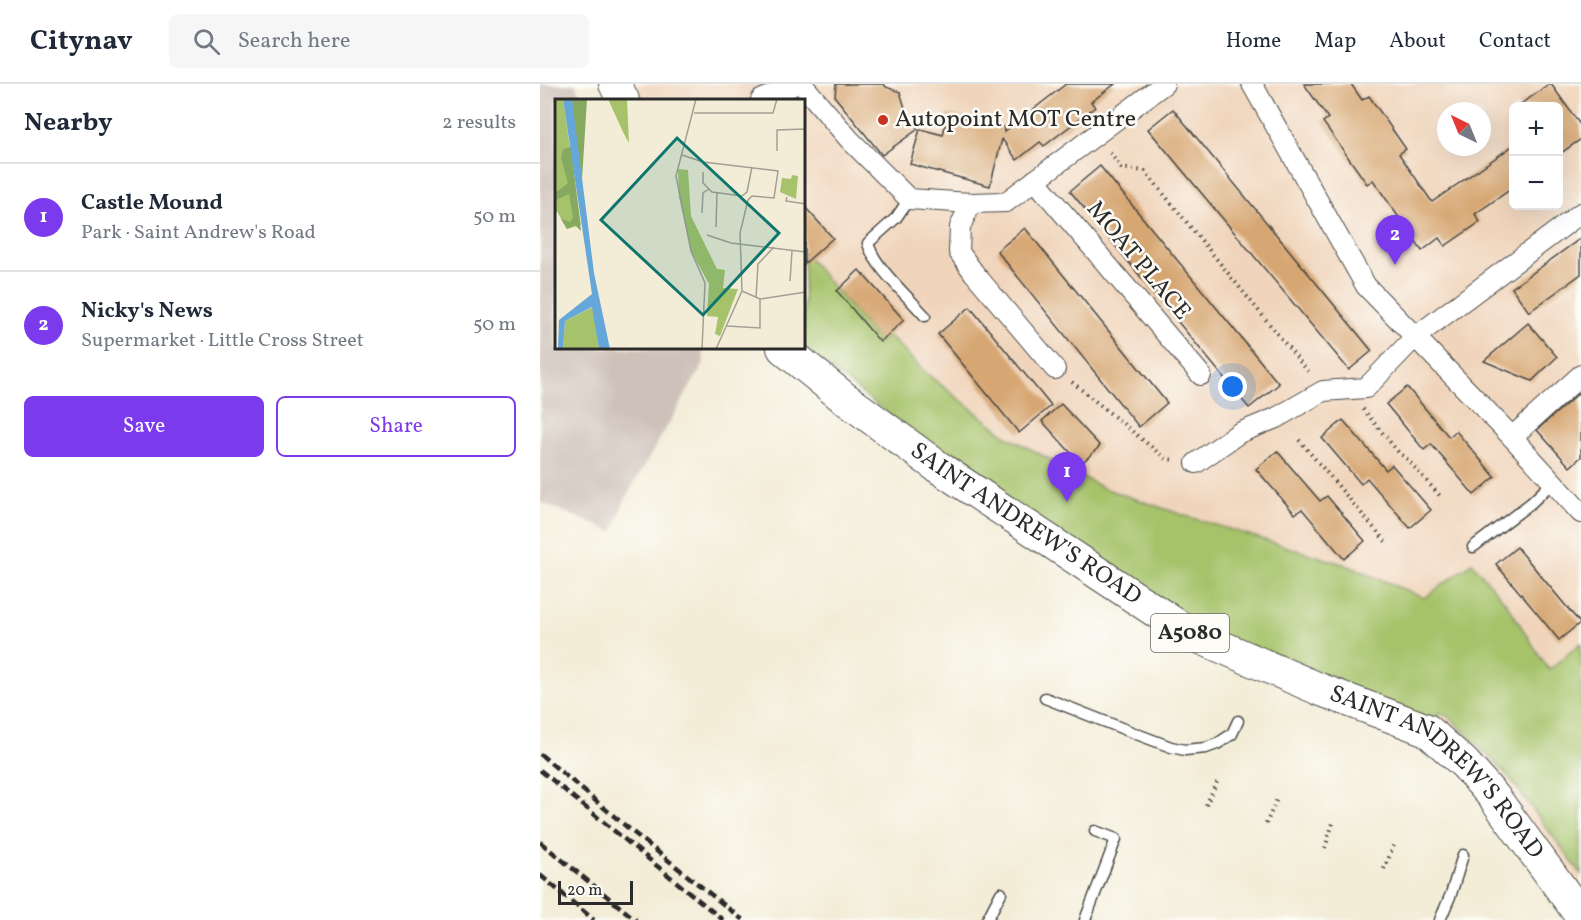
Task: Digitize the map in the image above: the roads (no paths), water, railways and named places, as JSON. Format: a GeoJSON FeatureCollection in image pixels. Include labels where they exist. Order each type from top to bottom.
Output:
{"type":"FeatureCollection","features":[{"type":"Feature","properties":{"kind":"main road"},"geometry":{"type":"LineString","coordinates":[[615,84],[622,99]]}},
{"type":"Feature","properties":{"kind":"main road","name":"SAINT ANDREW'S ROAD"},"geometry":{"type":"LineString","coordinates":[[785,350],[843,397],[938,467],[1187,632],[1319,689],[1427,730],[1465,764],[1494,797],[1581,916]]}},
{"type":"Feature","properties":{"kind":"street"},"geometry":{"type":"LineString","coordinates":[[763,99],[796,84]]}},
{"type":"Feature","properties":{"kind":"street"},"geometry":{"type":"LineString","coordinates":[[802,84],[849,139],[909,199],[971,203],[1006,202],[1164,84]]}},
{"type":"Feature","properties":{"kind":"street"},"geometry":{"type":"LineString","coordinates":[[1252,84],[1366,286],[1512,437],[1581,513]]}},
{"type":"Feature","properties":{"kind":"street","name":"MOAT PLACE"},"geometry":{"type":"LineString","coordinates":[[1035,180],[1202,375]]}},
{"type":"Feature","properties":{"kind":"street"},"geometry":{"type":"LineString","coordinates":[[971,203],[960,227],[959,252],[1055,369]]}},
{"type":"Feature","properties":{"kind":"street"},"geometry":{"type":"LineString","coordinates":[[1196,463],[1239,433],[1276,418],[1323,391],[1366,388],[1415,337],[1581,213]]}},
{"type":"Feature","properties":{"kind":"street"},"geometry":{"type":"LineString","coordinates":[[1512,437],[1581,375]]}},
{"type":"Feature","properties":{"kind":"lane"},"geometry":{"type":"LineString","coordinates":[[909,199],[896,218],[868,243],[879,265],[925,316]]}},
{"type":"Feature","properties":{"kind":"lane"},"geometry":{"type":"LineString","coordinates":[[1473,547],[1531,503],[1553,482]]}},
{"type":"Feature","properties":{"kind":"lane"},"geometry":{"type":"LineString","coordinates":[[1045,698],[1171,747],[1185,750],[1206,748],[1217,744],[1232,734],[1238,721]]}},
{"type":"Feature","properties":{"kind":"lane"},"geometry":{"type":"LineString","coordinates":[[1085,920],[1116,839],[1095,831]]}},
{"type":"Feature","properties":{"kind":"lane"},"geometry":{"type":"LineString","coordinates":[[1440,920],[1463,855]]}},
{"type":"Feature","properties":{"kind":"lane"},"geometry":{"type":"LineString","coordinates":[[987,920],[1001,893]]}},
{"type":"Feature","properties":{"kind":"railway"},"geometry":{"type":"LineString","coordinates":[[540,754],[743,920]]}},
{"type":"Feature","properties":{"kind":"railway"},"geometry":{"type":"LineString","coordinates":[[540,770],[723,920]]}},
{"type":"Feature","properties":{"kind":"railway"},"geometry":{"type":"LineString","coordinates":[[540,842],[636,920]]}},
{"type":"Feature","properties":{"kind":"railway"},"geometry":{"type":"LineString","coordinates":[[540,875],[594,920]]}},
{"type":"Feature","properties":{"kind":"place","name":"Autopoint MOT Centre"},"geometry":{"type":"Point","coordinates":[883,120]}},
{"type":"Feature","properties":{"kind":"place","name":"Nicky's News"},"geometry":{"type":"Point","coordinates":[1395,265]}},
{"type":"Feature","properties":{"kind":"place","name":"Castle Mound"},"geometry":{"type":"Point","coordinates":[1067,502]}}]}
